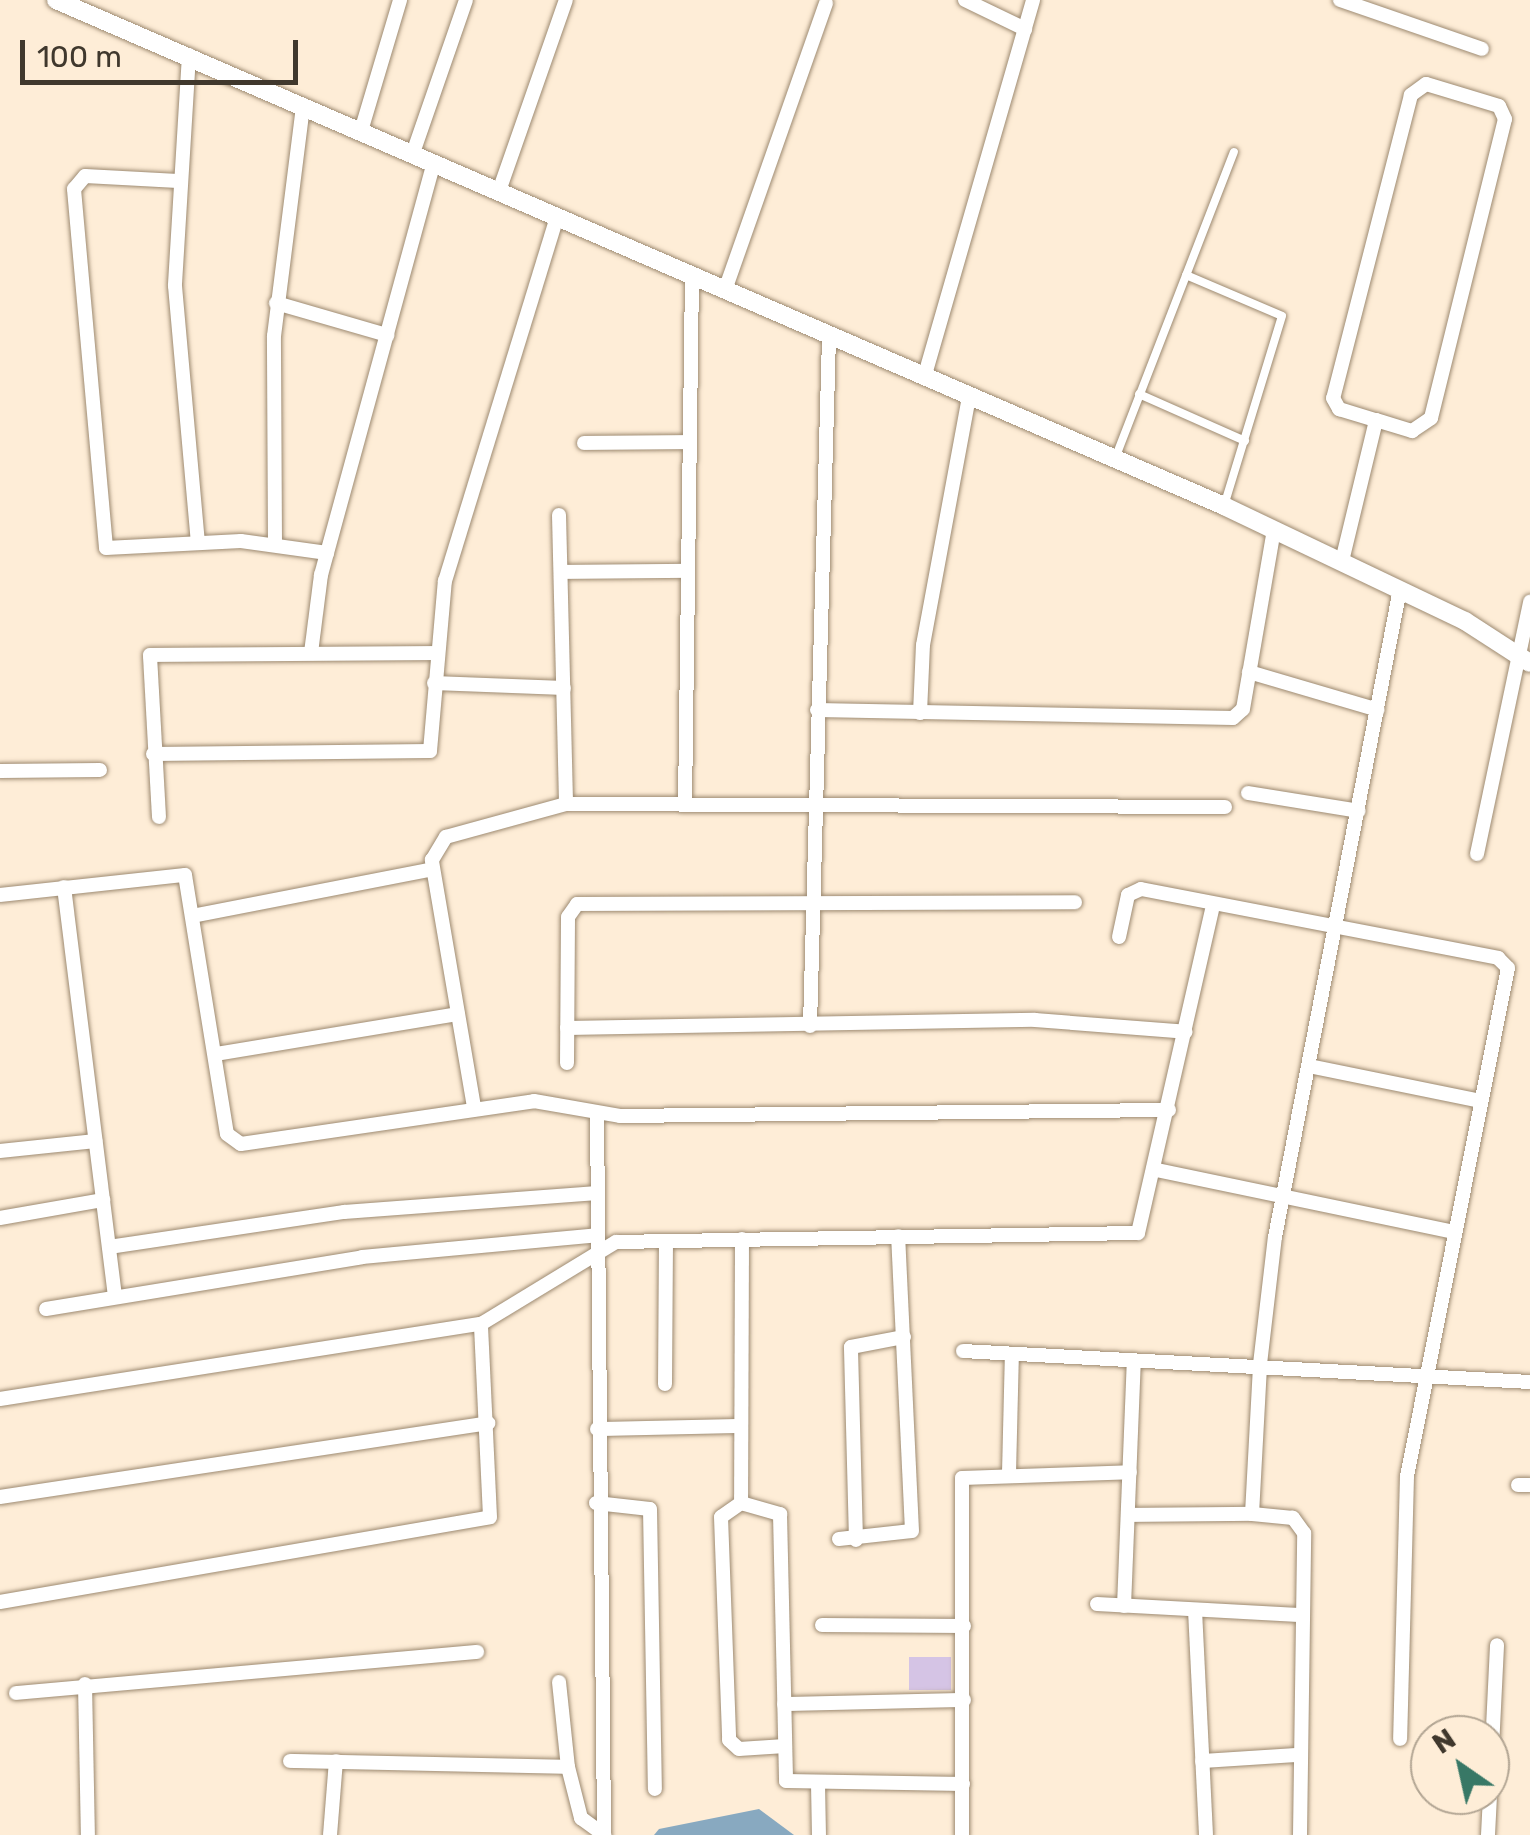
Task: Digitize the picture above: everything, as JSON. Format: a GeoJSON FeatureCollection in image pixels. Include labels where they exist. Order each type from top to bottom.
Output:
{"type":"FeatureCollection","features":[{"type":"Feature","properties":{"kind":"street"},"geometry":{"type":"LineString","coordinates":[[56,0],[1224,506],[1400,589],[1523,659]]}},
{"type":"Feature","properties":{"kind":"street"},"geometry":{"type":"LineString","coordinates":[[361,131],[400,0]]}},
{"type":"Feature","properties":{"kind":"street"},"geometry":{"type":"LineString","coordinates":[[413,153],[466,0]]}},
{"type":"Feature","properties":{"kind":"street"},"geometry":{"type":"LineString","coordinates":[[498,191],[566,0]]}},
{"type":"Feature","properties":{"kind":"street"},"geometry":{"type":"LineString","coordinates":[[964,0],[1025,29]]}},
{"type":"Feature","properties":{"kind":"street"},"geometry":{"type":"LineString","coordinates":[[924,378],[1033,0]]}},
{"type":"Feature","properties":{"kind":"street"},"geometry":{"type":"LineString","coordinates":[[1340,0],[1482,49]]}},
{"type":"Feature","properties":{"kind":"street"},"geometry":{"type":"LineString","coordinates":[[725,290],[826,3]]}},
{"type":"Feature","properties":{"kind":"street"},"geometry":{"type":"LineString","coordinates":[[189,55],[178,182],[175,286],[198,542]]}},
{"type":"Feature","properties":{"kind":"street"},"geometry":{"type":"LineString","coordinates":[[1426,84],[1499,106],[1505,119],[1431,418],[1412,431],[1376,420],[1340,409],[1334,398],[1411,95],[1426,84]]}},
{"type":"Feature","properties":{"kind":"street"},"geometry":{"type":"LineString","coordinates":[[275,543],[276,303],[302,105]]}},
{"type":"Feature","properties":{"kind":"street"},"geometry":{"type":"LineString","coordinates":[[311,653],[327,553],[434,163]]}},
{"type":"Feature","properties":{"kind":"street"},"geometry":{"type":"LineString","coordinates":[[178,182],[85,176],[74,189],[106,548],[198,542],[275,543],[327,553]]}},
{"type":"Feature","properties":{"kind":"street"},"geometry":{"type":"LineString","coordinates":[[153,754],[426,756],[434,653],[445,581],[557,217]]}},
{"type":"Feature","properties":{"kind":"street"},"geometry":{"type":"LineString","coordinates":[[686,804],[692,276]]}},
{"type":"Feature","properties":{"kind":"street"},"geometry":{"type":"LineString","coordinates":[[276,303],[387,335]]}},
{"type":"Feature","properties":{"kind":"street"},"geometry":{"type":"LineString","coordinates":[[810,1026],[830,336]]}},
{"type":"Feature","properties":{"kind":"street"},"geometry":{"type":"LineString","coordinates":[[920,713],[922,645],[969,398]]}},
{"type":"Feature","properties":{"kind":"street"},"geometry":{"type":"LineString","coordinates":[[1342,561],[1376,420]]}},
{"type":"Feature","properties":{"kind":"street"},"geometry":{"type":"LineString","coordinates":[[584,442],[690,442]]}},
{"type":"Feature","properties":{"kind":"street"},"geometry":{"type":"LineString","coordinates":[[559,515],[566,804]]}},
{"type":"Feature","properties":{"kind":"street"},"geometry":{"type":"LineString","coordinates":[[818,710],[1233,718],[1249,672],[1274,530]]}},
{"type":"Feature","properties":{"kind":"street"},"geometry":{"type":"LineString","coordinates":[[560,572],[687,571]]}},
{"type":"Feature","properties":{"kind":"street"},"geometry":{"type":"LineString","coordinates":[[1252,1514],[1259,1370],[1284,1197],[1314,1067],[1400,589]]}},
{"type":"Feature","properties":{"kind":"street"},"geometry":{"type":"LineString","coordinates":[[1477,854],[1523,659],[1530,602]]}},
{"type":"Feature","properties":{"kind":"street"},"geometry":{"type":"LineString","coordinates":[[158,817],[150,655],[434,653]]}},
{"type":"Feature","properties":{"kind":"street"},"geometry":{"type":"LineString","coordinates":[[1249,672],[1378,710]]}},
{"type":"Feature","properties":{"kind":"street"},"geometry":{"type":"LineString","coordinates":[[434,683],[564,688]]}},
{"type":"Feature","properties":{"kind":"street"},"geometry":{"type":"LineString","coordinates":[[0,770],[100,770]]}},
{"type":"Feature","properties":{"kind":"street"},"geometry":{"type":"LineString","coordinates":[[1248,793],[1359,811]]}},
{"type":"Feature","properties":{"kind":"street"},"geometry":{"type":"LineString","coordinates":[[474,1107],[431,850],[446,837],[566,804],[1226,806]]}},
{"type":"Feature","properties":{"kind":"street"},"geometry":{"type":"LineString","coordinates":[[197,915],[433,869]]}},
{"type":"Feature","properties":{"kind":"street"},"geometry":{"type":"LineString","coordinates":[[0,894],[185,875],[197,915],[227,1134],[241,1144],[534,1101],[597,1113],[1169,1110]]}},
{"type":"Feature","properties":{"kind":"street"},"geometry":{"type":"LineString","coordinates":[[64,887],[114,1296]]}},
{"type":"Feature","properties":{"kind":"street"},"geometry":{"type":"LineString","coordinates":[[1118,937],[1134,889],[1504,962],[1482,1101],[1453,1232],[1403,1517],[1400,1739]]}},
{"type":"Feature","properties":{"kind":"street"},"geometry":{"type":"LineString","coordinates":[[567,1063],[568,917],[577,904],[1075,902]]}},
{"type":"Feature","properties":{"kind":"street"},"geometry":{"type":"LineString","coordinates":[[46,1309],[362,1257],[598,1240],[1138,1233],[1156,1170],[1214,906]]}},
{"type":"Feature","properties":{"kind":"street"},"geometry":{"type":"LineString","coordinates":[[216,1054],[458,1014]]}},
{"type":"Feature","properties":{"kind":"street"},"geometry":{"type":"LineString","coordinates":[[567,1028],[1074,1021],[1186,1032]]}},
{"type":"Feature","properties":{"kind":"street"},"geometry":{"type":"LineString","coordinates":[[1314,1067],[1482,1101]]}},
{"type":"Feature","properties":{"kind":"street"},"geometry":{"type":"LineString","coordinates":[[597,1113],[596,1503],[604,1835]]}},
{"type":"Feature","properties":{"kind":"street"},"geometry":{"type":"LineString","coordinates":[[0,1150],[95,1140]]}},
{"type":"Feature","properties":{"kind":"street"},"geometry":{"type":"LineString","coordinates":[[1156,1170],[1453,1232]]}},
{"type":"Feature","properties":{"kind":"street"},"geometry":{"type":"LineString","coordinates":[[108,1248],[344,1212],[597,1193]]}},
{"type":"Feature","properties":{"kind":"street"},"geometry":{"type":"LineString","coordinates":[[0,1218],[103,1200]]}},
{"type":"Feature","properties":{"kind":"street"},"geometry":{"type":"LineString","coordinates":[[839,1539],[856,1540],[912,1530],[898,1236]]}},
{"type":"Feature","properties":{"kind":"street"},"geometry":{"type":"LineString","coordinates":[[741,1503],[742,1239]]}},
{"type":"Feature","properties":{"kind":"street"},"geometry":{"type":"LineString","coordinates":[[0,1399],[481,1324],[598,1240]]}},
{"type":"Feature","properties":{"kind":"street"},"geometry":{"type":"LineString","coordinates":[[665,1384],[666,1241]]}},
{"type":"Feature","properties":{"kind":"street"},"geometry":{"type":"LineString","coordinates":[[0,1602],[483,1520],[494,1512],[481,1324]]}},
{"type":"Feature","properties":{"kind":"street"},"geometry":{"type":"LineString","coordinates":[[856,1540],[851,1347],[904,1337]]}},
{"type":"Feature","properties":{"kind":"street"},"geometry":{"type":"LineString","coordinates":[[963,1351],[1530,1382]]}},
{"type":"Feature","properties":{"kind":"street"},"geometry":{"type":"LineString","coordinates":[[1009,1473],[1012,1354]]}},
{"type":"Feature","properties":{"kind":"street"},"geometry":{"type":"LineString","coordinates":[[1124,1606],[1134,1362]]}},
{"type":"Feature","properties":{"kind":"street"},"geometry":{"type":"LineString","coordinates":[[0,1497],[488,1423]]}},
{"type":"Feature","properties":{"kind":"street"},"geometry":{"type":"LineString","coordinates":[[597,1429],[741,1426]]}},
{"type":"Feature","properties":{"kind":"street"},"geometry":{"type":"LineString","coordinates":[[962,1835],[964,1626],[959,1485],[966,1476],[1130,1472]]}},
{"type":"Feature","properties":{"kind":"street"},"geometry":{"type":"LineString","coordinates":[[596,1503],[650,1508],[655,1789]]}},
{"type":"Feature","properties":{"kind":"street"},"geometry":{"type":"LineString","coordinates":[[741,1503],[780,1514],[786,1781],[963,1784]]}},
{"type":"Feature","properties":{"kind":"street"},"geometry":{"type":"LineString","coordinates":[[741,1503],[721,1517],[729,1740],[739,1749],[785,1746]]}},
{"type":"Feature","properties":{"kind":"street"},"geometry":{"type":"LineString","coordinates":[[1128,1515],[1252,1514],[1302,1524],[1297,1755],[1300,1835]]}},
{"type":"Feature","properties":{"kind":"street"},"geometry":{"type":"LineString","coordinates":[[1098,1604],[1299,1616]]}},
{"type":"Feature","properties":{"kind":"street"},"geometry":{"type":"LineString","coordinates":[[1195,1610],[1206,1835]]}},
{"type":"Feature","properties":{"kind":"street"},"geometry":{"type":"LineString","coordinates":[[822,1625],[964,1626]]}},
{"type":"Feature","properties":{"kind":"street"},"geometry":{"type":"LineString","coordinates":[[1494,1715],[1498,1644]]}},
{"type":"Feature","properties":{"kind":"street"},"geometry":{"type":"LineString","coordinates":[[16,1693],[478,1652]]}},
{"type":"Feature","properties":{"kind":"street"},"geometry":{"type":"LineString","coordinates":[[559,1682],[568,1767],[581,1818],[604,1835]]}},
{"type":"Feature","properties":{"kind":"street"},"geometry":{"type":"LineString","coordinates":[[85,1684],[91,1835]]}},
{"type":"Feature","properties":{"kind":"street"},"geometry":{"type":"LineString","coordinates":[[784,1704],[964,1700]]}},
{"type":"Feature","properties":{"kind":"street"},"geometry":{"type":"LineString","coordinates":[[1202,1761],[1297,1755]]}},
{"type":"Feature","properties":{"kind":"street"},"geometry":{"type":"LineString","coordinates":[[290,1761],[568,1767]]}},
{"type":"Feature","properties":{"kind":"street"},"geometry":{"type":"LineString","coordinates":[[330,1835],[336,1761]]}},
{"type":"Feature","properties":{"kind":"street"},"geometry":{"type":"LineString","coordinates":[[818,1784],[819,1835]]}},
{"type":"Feature","properties":{"kind":"lane"},"geometry":{"type":"LineString","coordinates":[[1114,460],[1234,152]]}},
{"type":"Feature","properties":{"kind":"lane"},"geometry":{"type":"LineString","coordinates":[[1186,275],[1282,316],[1224,506]]}},
{"type":"Feature","properties":{"kind":"lane"},"geometry":{"type":"LineString","coordinates":[[1140,394],[1245,441]]}},
{"type":"Feature","properties":{"kind":"water"},"geometry":{"type":"Polygon","coordinates":[[[759,1809],[794,1835],[654,1835],[659,1829],[759,1809]]]}},
{"type":"Feature","properties":{"kind":"building"},"geometry":{"type":"Polygon","coordinates":[[[909,1657],[951,1657],[951,1690],[909,1690],[909,1657]]]}}]}
